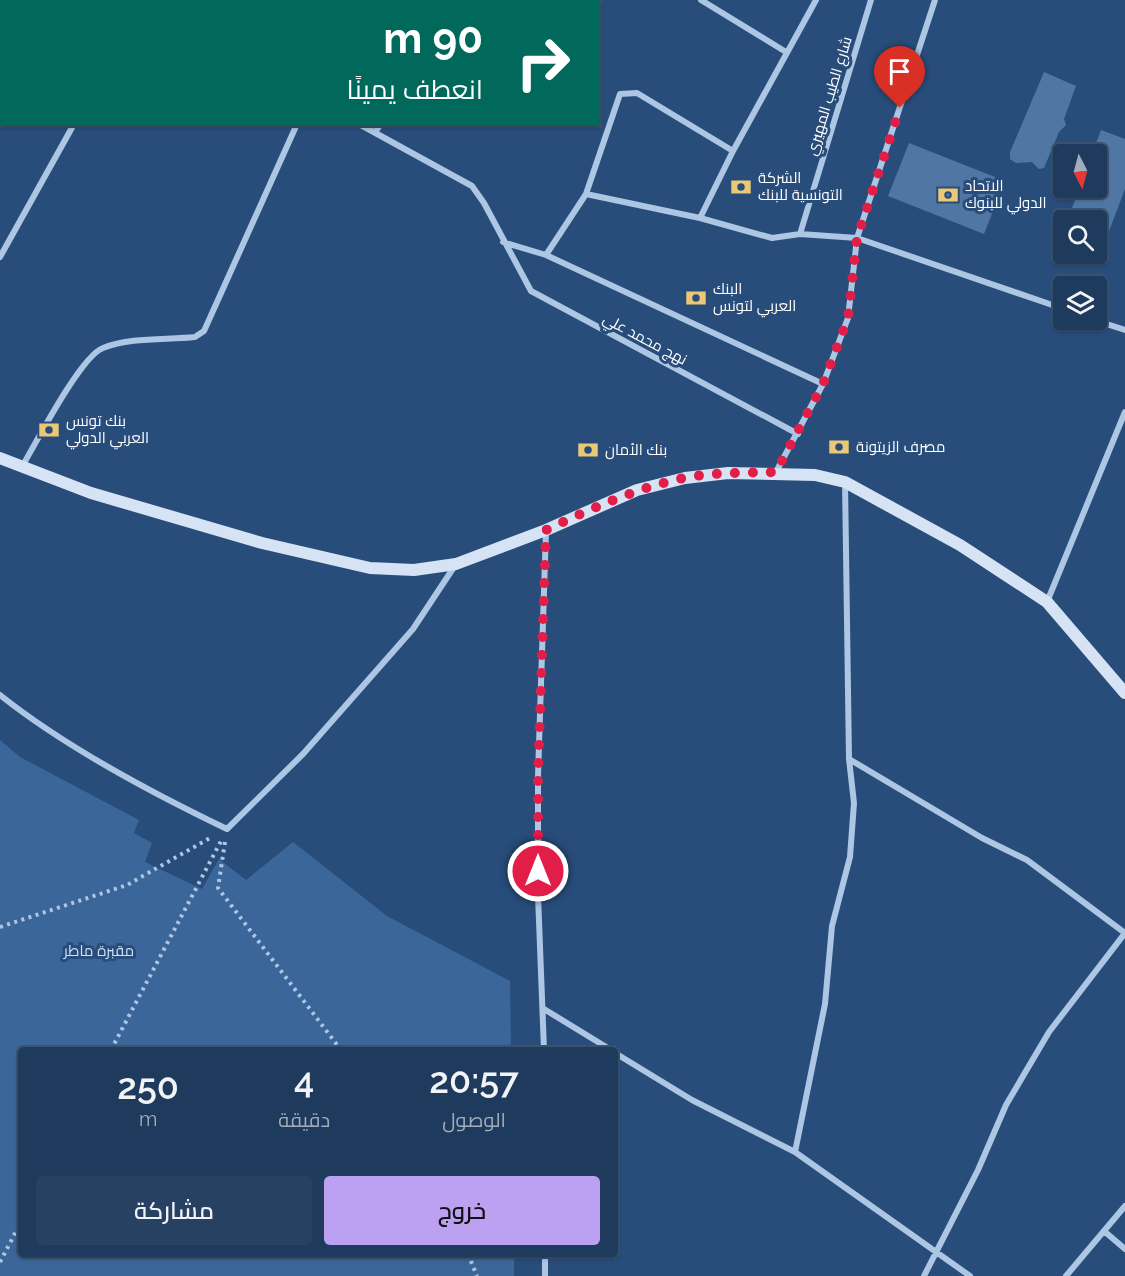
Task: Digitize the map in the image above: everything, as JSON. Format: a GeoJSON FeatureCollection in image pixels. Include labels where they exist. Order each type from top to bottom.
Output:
{"type":"FeatureCollection","features":[{"type":"Feature","properties":{"kind":"main road"},"geometry":{"type":"LineString","coordinates":[[0,458],[91,493],[273,546],[370,568],[391,570],[414,570],[456,564],[546,530],[637,490],[685,478],[728,473],[776,472],[815,475],[845,482],[960,545],[1047,602],[1125,693]]}},
{"type":"Feature","properties":{"kind":"street"},"geometry":{"type":"LineString","coordinates":[[701,0],[786,52]]}},
{"type":"Feature","properties":{"kind":"street"},"geometry":{"type":"LineString","coordinates":[[700,218],[733,151],[816,0]]}},
{"type":"Feature","properties":{"kind":"street","name":"شارع الطيب المهيري"},"geometry":{"type":"LineString","coordinates":[[800,234],[871,0]]}},
{"type":"Feature","properties":{"kind":"street"},"geometry":{"type":"LineString","coordinates":[[776,472],[823,384],[848,318],[857,238],[935,0]]}},
{"type":"Feature","properties":{"kind":"street"},"geometry":{"type":"LineString","coordinates":[[546,255],[586,194],[620,94],[637,93],[733,151]]}},
{"type":"Feature","properties":{"kind":"street"},"geometry":{"type":"LineString","coordinates":[[0,257],[73,126]]}},
{"type":"Feature","properties":{"kind":"street"},"geometry":{"type":"LineString","coordinates":[[23,465],[83,365],[100,349],[117,344],[195,337],[204,331],[296,126]]}},
{"type":"Feature","properties":{"kind":"street","name":"نهج محمد علي"},"geometry":{"type":"LineString","coordinates":[[362,126],[472,186],[484,203],[531,291],[798,434]]}},
{"type":"Feature","properties":{"kind":"street"},"geometry":{"type":"LineString","coordinates":[[375,132],[380,126]]}},
{"type":"Feature","properties":{"kind":"street"},"geometry":{"type":"LineString","coordinates":[[586,194],[700,218],[772,238],[800,234],[857,238],[1053,305]]}},
{"type":"Feature","properties":{"kind":"street"},"geometry":{"type":"LineString","coordinates":[[503,242],[546,255],[823,384]]}},
{"type":"Feature","properties":{"kind":"street"},"geometry":{"type":"LineString","coordinates":[[1107,324],[1125,330]]}},
{"type":"Feature","properties":{"kind":"street"},"geometry":{"type":"LineString","coordinates":[[1047,602],[1125,412]]}},
{"type":"Feature","properties":{"kind":"street"},"geometry":{"type":"LineString","coordinates":[[795,1152],[825,1004],[832,926],[850,857],[854,803],[849,759],[845,482]]}},
{"type":"Feature","properties":{"kind":"street"},"geometry":{"type":"LineString","coordinates":[[544,1047],[538,895],[538,776],[546,530]]}},
{"type":"Feature","properties":{"kind":"street"},"geometry":{"type":"LineString","coordinates":[[0,695],[51,731],[169,801],[227,829],[303,754],[413,629],[456,564]]}},
{"type":"Feature","properties":{"kind":"street"},"geometry":{"type":"LineString","coordinates":[[849,759],[982,838],[1026,860],[1125,933],[1049,1032],[1006,1105],[937,1254],[924,1276]]}},
{"type":"Feature","properties":{"kind":"street"},"geometry":{"type":"LineString","coordinates":[[544,1009],[606,1047]]}},
{"type":"Feature","properties":{"kind":"street"},"geometry":{"type":"LineString","coordinates":[[618,1055],[692,1100],[795,1152],[970,1276]]}},
{"type":"Feature","properties":{"kind":"street"},"geometry":{"type":"LineString","coordinates":[[1066,1276],[1125,1206]]}},
{"type":"Feature","properties":{"kind":"street"},"geometry":{"type":"LineString","coordinates":[[1104,1232],[1125,1249]]}},
{"type":"Feature","properties":{"kind":"street"},"geometry":{"type":"LineString","coordinates":[[545,1257],[545,1276]]}},
{"type":"Feature","properties":{"kind":"path"},"geometry":{"type":"LineString","coordinates":[[0,927],[127,885],[227,829]]}},
{"type":"Feature","properties":{"kind":"path"},"geometry":{"type":"LineString","coordinates":[[113,1047],[227,829]]}},
{"type":"Feature","properties":{"kind":"path"},"geometry":{"type":"LineString","coordinates":[[227,829],[218,888],[339,1047]]}},
{"type":"Feature","properties":{"kind":"path"},"geometry":{"type":"LineString","coordinates":[[0,1262],[18,1228]]}},
{"type":"Feature","properties":{"kind":"path"},"geometry":{"type":"LineString","coordinates":[[469,1257],[477,1276]]}},
{"type":"Feature","properties":{"kind":"green space","name":"مقبرة ماطر"},"geometry":{"type":"Polygon","coordinates":[[[0,740],[20,757],[139,820],[134,833],[152,843],[145,862],[202,889],[219,859],[246,880],[293,842],[387,916],[510,981],[511,1047],[18,1047],[18,1257],[514,1257],[514,1276],[0,1276],[0,740]]]}},
{"type":"Feature","properties":{"kind":"building"},"geometry":{"type":"Polygon","coordinates":[[[1044,72],[1076,86],[1064,119],[1066,125],[1059,132],[1044,168],[1039,169],[1032,162],[1016,163],[1010,159],[1010,152],[1044,72]]]}},
{"type":"Feature","properties":{"kind":"building"},"geometry":{"type":"Polygon","coordinates":[[[1101,130],[1125,139],[1125,189],[1107,236],[1107,210],[1071,210],[1076,198],[1107,198],[1107,144],[1096,144],[1101,130]]]}},
{"type":"Feature","properties":{"kind":"building"},"geometry":{"type":"Polygon","coordinates":[[[909,143],[1005,181],[984,234],[888,196],[909,143]]]}},
{"type":"Feature","properties":{"kind":"place","name":"الشركة التونسية للبنك"},"geometry":{"type":"Point","coordinates":[741,187]}},
{"type":"Feature","properties":{"kind":"place","name":"الاتحاد الدولي للبنوك"},"geometry":{"type":"Point","coordinates":[948,195]}},
{"type":"Feature","properties":{"kind":"place","name":"البنك العربي لتونس"},"geometry":{"type":"Point","coordinates":[696,298]}},
{"type":"Feature","properties":{"kind":"place","name":"بنك تونس العربي الدولي"},"geometry":{"type":"Point","coordinates":[49,430]}},
{"type":"Feature","properties":{"kind":"place","name":"مصرف الزيتونة"},"geometry":{"type":"Point","coordinates":[839,447]}},
{"type":"Feature","properties":{"kind":"place","name":"بنك الأمان"},"geometry":{"type":"Point","coordinates":[588,450]}},
{"type":"Feature","properties":{"kind":"route"},"geometry":{"type":"LineString","coordinates":[[538,871],[538,776],[545,641],[546,530],[637,490],[685,478],[728,473],[776,472],[823,384],[848,318],[857,238],[900,108]]}}]}
